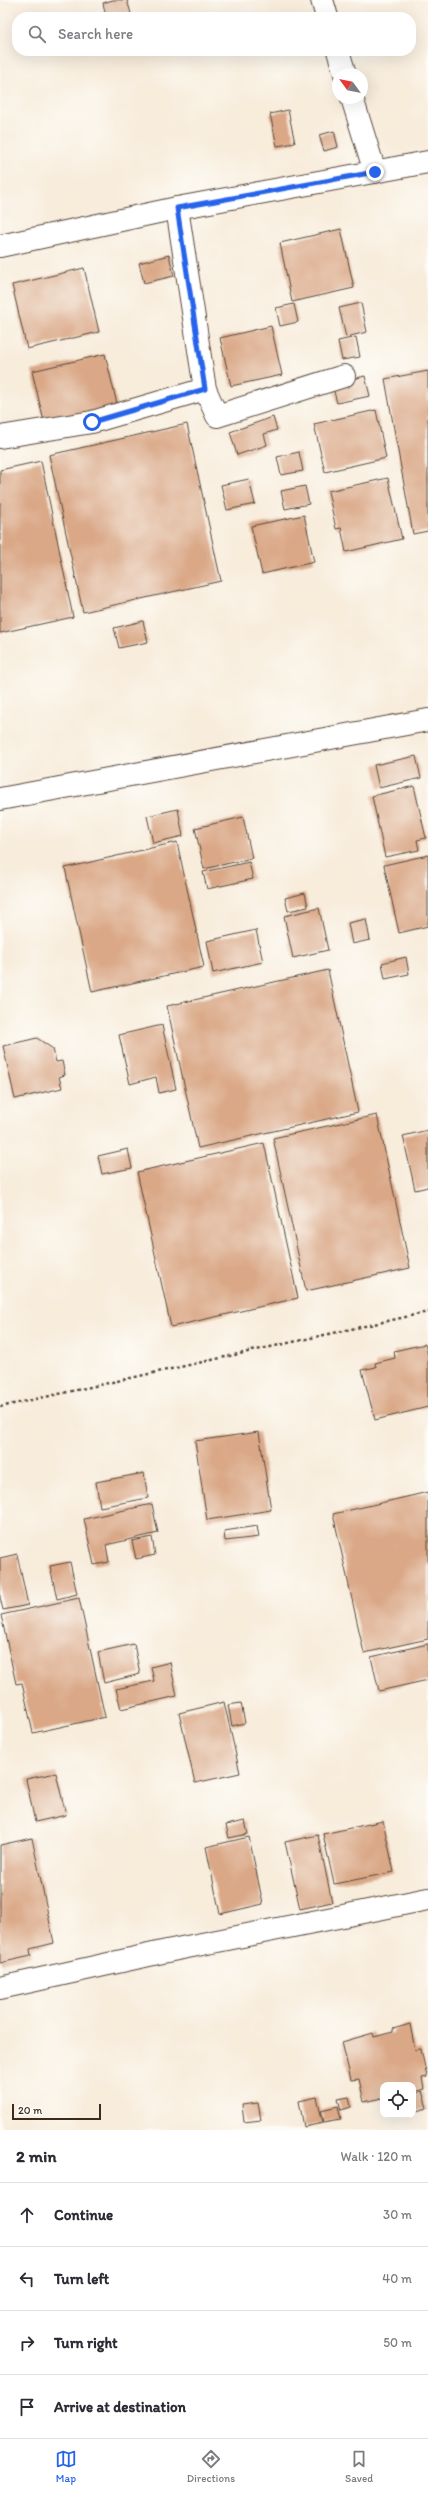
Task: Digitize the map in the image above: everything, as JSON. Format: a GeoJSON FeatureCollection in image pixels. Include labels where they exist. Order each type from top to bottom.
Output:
{"type":"FeatureCollection","features":[{"type":"Feature","properties":{"kind":"main road"},"geometry":{"type":"LineString","coordinates":[[322,0],[326,12]]}},
{"type":"Feature","properties":{"kind":"main road"},"geometry":{"type":"LineString","coordinates":[[340,56],[343,68]]}},
{"type":"Feature","properties":{"kind":"main road"},"geometry":{"type":"LineString","coordinates":[[354,104],[375,172]]}},
{"type":"Feature","properties":{"kind":"main road"},"geometry":{"type":"LineString","coordinates":[[0,246],[177,208],[428,162]]}},
{"type":"Feature","properties":{"kind":"main road"},"geometry":{"type":"LineString","coordinates":[[177,208],[205,389],[217,416],[344,376]]}},
{"type":"Feature","properties":{"kind":"main road"},"geometry":{"type":"LineString","coordinates":[[0,437],[92,422],[205,389]]}},
{"type":"Feature","properties":{"kind":"main road"},"geometry":{"type":"LineString","coordinates":[[0,799],[428,720]]}},
{"type":"Feature","properties":{"kind":"main road"},"geometry":{"type":"LineString","coordinates":[[0,1988],[167,1951],[428,1899]]}},
{"type":"Feature","properties":{"kind":"path"},"geometry":{"type":"LineString","coordinates":[[0,1407],[428,1312]]}},
{"type":"Feature","properties":{"kind":"building"},"geometry":{"type":"Polygon","coordinates":[[[113,0],[127,0],[131,12],[105,12],[103,3],[113,0]]]}},
{"type":"Feature","properties":{"kind":"building"},"geometry":{"type":"Polygon","coordinates":[[[288,110],[295,143],[277,146],[270,114],[288,110]]]}},
{"type":"Feature","properties":{"kind":"building"},"geometry":{"type":"Polygon","coordinates":[[[334,131],[338,147],[324,151],[319,135],[334,131]]]}},
{"type":"Feature","properties":{"kind":"building"},"geometry":{"type":"Polygon","coordinates":[[[341,229],[354,288],[292,302],[280,243],[341,229]]]}},
{"type":"Feature","properties":{"kind":"building"},"geometry":{"type":"Polygon","coordinates":[[[169,255],[174,276],[144,283],[139,263],[169,255]]]}},
{"type":"Feature","properties":{"kind":"building"},"geometry":{"type":"Polygon","coordinates":[[[84,268],[99,332],[27,349],[12,285],[84,268]]]}},
{"type":"Feature","properties":{"kind":"building"},"geometry":{"type":"Polygon","coordinates":[[[361,303],[367,332],[346,337],[339,308],[361,303]]]}},
{"type":"Feature","properties":{"kind":"building"},"geometry":{"type":"Polygon","coordinates":[[[294,304],[298,322],[280,326],[276,308],[294,304]]]}},
{"type":"Feature","properties":{"kind":"building"},"geometry":{"type":"Polygon","coordinates":[[[271,326],[282,375],[231,386],[220,338],[271,326]]]}},
{"type":"Feature","properties":{"kind":"building"},"geometry":{"type":"Polygon","coordinates":[[[356,337],[360,357],[342,360],[338,341],[356,337]]]}},
{"type":"Feature","properties":{"kind":"building"},"geometry":{"type":"Polygon","coordinates":[[[105,354],[118,408],[45,426],[32,371],[105,354]]]}},
{"type":"Feature","properties":{"kind":"building"},"geometry":{"type":"Polygon","coordinates":[[[428,371],[428,531],[413,534],[385,379],[428,371]]]}},
{"type":"Feature","properties":{"kind":"building"},"geometry":{"type":"Polygon","coordinates":[[[365,376],[370,396],[337,403],[332,384],[365,376]]]}},
{"type":"Feature","properties":{"kind":"building"},"geometry":{"type":"Polygon","coordinates":[[[376,410],[386,458],[325,472],[314,424],[376,410]]]}},
{"type":"Feature","properties":{"kind":"building"},"geometry":{"type":"Polygon","coordinates":[[[273,417],[277,430],[264,434],[267,445],[237,455],[230,432],[273,417]]]}},
{"type":"Feature","properties":{"kind":"building"},"geometry":{"type":"Polygon","coordinates":[[[187,424],[221,581],[83,612],[49,455],[187,424]]]}},
{"type":"Feature","properties":{"kind":"building"},"geometry":{"type":"Polygon","coordinates":[[[299,452],[303,471],[281,475],[277,457],[299,452]]]}},
{"type":"Feature","properties":{"kind":"building"},"geometry":{"type":"Polygon","coordinates":[[[41,461],[73,617],[0,633],[0,470],[41,461]]]}},
{"type":"Feature","properties":{"kind":"building"},"geometry":{"type":"Polygon","coordinates":[[[388,478],[402,539],[346,552],[341,528],[336,529],[328,491],[388,478]]]}},
{"type":"Feature","properties":{"kind":"building"},"geometry":{"type":"Polygon","coordinates":[[[249,479],[255,504],[227,510],[221,485],[249,479]]]}},
{"type":"Feature","properties":{"kind":"building"},"geometry":{"type":"Polygon","coordinates":[[[305,486],[309,504],[285,509],[281,491],[305,486]]]}},
{"type":"Feature","properties":{"kind":"building"},"geometry":{"type":"Polygon","coordinates":[[[304,515],[314,562],[262,574],[251,526],[304,515]]]}},
{"type":"Feature","properties":{"kind":"building"},"geometry":{"type":"Polygon","coordinates":[[[143,621],[148,642],[119,648],[114,628],[143,621]]]}},
{"type":"Feature","properties":{"kind":"building"},"geometry":{"type":"Polygon","coordinates":[[[416,756],[421,778],[379,788],[374,765],[416,756]]]}},
{"type":"Feature","properties":{"kind":"building"},"geometry":{"type":"Polygon","coordinates":[[[414,786],[426,838],[417,840],[419,850],[385,857],[372,796],[414,786]]]}},
{"type":"Feature","properties":{"kind":"building"},"geometry":{"type":"Polygon","coordinates":[[[178,809],[183,836],[153,843],[147,816],[178,809]]]}},
{"type":"Feature","properties":{"kind":"building"},"geometry":{"type":"Polygon","coordinates":[[[243,817],[252,858],[204,869],[195,828],[243,817]]]}},
{"type":"Feature","properties":{"kind":"building"},"geometry":{"type":"Polygon","coordinates":[[[177,842],[204,967],[92,992],[65,868],[177,842]]]}},
{"type":"Feature","properties":{"kind":"building"},"geometry":{"type":"Polygon","coordinates":[[[428,855],[428,926],[399,933],[384,865],[428,855]]]}},
{"type":"Feature","properties":{"kind":"building"},"geometry":{"type":"Polygon","coordinates":[[[249,862],[253,879],[207,889],[203,872],[249,862]]]}},
{"type":"Feature","properties":{"kind":"building"},"geometry":{"type":"Polygon","coordinates":[[[305,893],[308,907],[288,911],[285,898],[305,893]]]}},
{"type":"Feature","properties":{"kind":"building"},"geometry":{"type":"Polygon","coordinates":[[[319,908],[328,950],[293,958],[284,916],[319,908]]]}},
{"type":"Feature","properties":{"kind":"building"},"geometry":{"type":"Polygon","coordinates":[[[366,919],[370,940],[352,944],[348,923],[366,919]]]}},
{"type":"Feature","properties":{"kind":"building"},"geometry":{"type":"Polygon","coordinates":[[[256,930],[263,962],[213,973],[207,941],[256,930]]]}},
{"type":"Feature","properties":{"kind":"building"},"geometry":{"type":"Polygon","coordinates":[[[406,957],[409,974],[385,979],[382,963],[406,957]]]}},
{"type":"Feature","properties":{"kind":"building"},"geometry":{"type":"Polygon","coordinates":[[[328,970],[358,1112],[198,1148],[167,1006],[328,970]]]}},
{"type":"Feature","properties":{"kind":"building"},"geometry":{"type":"Polygon","coordinates":[[[162,1025],[176,1089],[159,1093],[156,1077],[130,1084],[119,1035],[162,1025]]]}},
{"type":"Feature","properties":{"kind":"building"},"geometry":{"type":"Polygon","coordinates":[[[37,1038],[53,1049],[56,1062],[62,1061],[65,1075],[59,1077],[62,1088],[15,1099],[3,1046],[37,1038]]]}},
{"type":"Feature","properties":{"kind":"building"},"geometry":{"type":"Polygon","coordinates":[[[377,1115],[410,1268],[306,1291],[273,1138],[377,1115]]]}},
{"type":"Feature","properties":{"kind":"building"},"geometry":{"type":"Polygon","coordinates":[[[428,1130],[428,1187],[415,1190],[403,1136],[428,1130]]]}},
{"type":"Feature","properties":{"kind":"building"},"geometry":{"type":"Polygon","coordinates":[[[264,1143],[298,1298],[171,1327],[137,1172],[264,1143]]]}},
{"type":"Feature","properties":{"kind":"building"},"geometry":{"type":"Polygon","coordinates":[[[128,1149],[132,1168],[102,1174],[98,1156],[128,1149]]]}},
{"type":"Feature","properties":{"kind":"building"},"geometry":{"type":"Polygon","coordinates":[[[425,1344],[428,1356],[428,1407],[375,1420],[362,1370],[376,1367],[375,1363],[395,1358],[394,1351],[425,1344]]]}},
{"type":"Feature","properties":{"kind":"building"},"geometry":{"type":"Polygon","coordinates":[[[259,1432],[271,1510],[207,1520],[195,1441],[259,1432]]]}},
{"type":"Feature","properties":{"kind":"building"},"geometry":{"type":"Polygon","coordinates":[[[144,1473],[148,1498],[100,1507],[96,1482],[144,1473]]]}},
{"type":"Feature","properties":{"kind":"building"},"geometry":{"type":"Polygon","coordinates":[[[428,1492],[428,1639],[364,1653],[333,1514],[428,1492]]]}},
{"type":"Feature","properties":{"kind":"building"},"geometry":{"type":"Polygon","coordinates":[[[152,1504],[158,1533],[106,1545],[109,1562],[94,1565],[84,1519],[152,1504]]]}},
{"type":"Feature","properties":{"kind":"building"},"geometry":{"type":"Polygon","coordinates":[[[257,1526],[259,1537],[225,1541],[224,1531],[257,1526]]]}},
{"type":"Feature","properties":{"kind":"building"},"geometry":{"type":"Polygon","coordinates":[[[152,1537],[155,1555],[136,1559],[132,1541],[152,1537]]]}},
{"type":"Feature","properties":{"kind":"building"},"geometry":{"type":"Polygon","coordinates":[[[17,1554],[28,1605],[3,1610],[0,1597],[0,1558],[17,1554]]]}},
{"type":"Feature","properties":{"kind":"building"},"geometry":{"type":"Polygon","coordinates":[[[70,1562],[77,1594],[57,1599],[50,1566],[70,1562]]]}},
{"type":"Feature","properties":{"kind":"building"},"geometry":{"type":"Polygon","coordinates":[[[79,1598],[105,1717],[33,1733],[22,1683],[16,1684],[1,1615],[79,1598]]]}},
{"type":"Feature","properties":{"kind":"building"},"geometry":{"type":"Polygon","coordinates":[[[134,1644],[140,1674],[104,1683],[98,1652],[134,1644]]]}},
{"type":"Feature","properties":{"kind":"building"},"geometry":{"type":"Polygon","coordinates":[[[428,1644],[428,1680],[379,1691],[371,1657],[428,1644]]]}},
{"type":"Feature","properties":{"kind":"building"},"geometry":{"type":"Polygon","coordinates":[[[170,1662],[177,1696],[121,1709],[116,1689],[154,1681],[151,1667],[170,1662]]]}},
{"type":"Feature","properties":{"kind":"building"},"geometry":{"type":"Polygon","coordinates":[[[224,1702],[240,1773],[195,1783],[179,1713],[224,1702]]]}},
{"type":"Feature","properties":{"kind":"building"},"geometry":{"type":"Polygon","coordinates":[[[241,1703],[245,1723],[232,1726],[228,1705],[241,1703]]]}},
{"type":"Feature","properties":{"kind":"building"},"geometry":{"type":"Polygon","coordinates":[[[56,1773],[66,1815],[35,1822],[26,1779],[56,1773]]]}},
{"type":"Feature","properties":{"kind":"building"},"geometry":{"type":"Polygon","coordinates":[[[245,1821],[248,1834],[229,1838],[226,1825],[245,1821]]]}},
{"type":"Feature","properties":{"kind":"building"},"geometry":{"type":"Polygon","coordinates":[[[383,1821],[394,1872],[334,1884],[323,1834],[383,1821]]]}},
{"type":"Feature","properties":{"kind":"building"},"geometry":{"type":"Polygon","coordinates":[[[318,1835],[332,1902],[300,1909],[285,1842],[318,1835]]]}},
{"type":"Feature","properties":{"kind":"building"},"geometry":{"type":"Polygon","coordinates":[[[249,1837],[263,1904],[220,1914],[206,1847],[249,1837]]]}},
{"type":"Feature","properties":{"kind":"building"},"geometry":{"type":"Polygon","coordinates":[[[32,1838],[54,1943],[30,1949],[31,1956],[0,1963],[0,1845],[32,1838]]]}},
{"type":"Feature","properties":{"kind":"building"},"geometry":{"type":"Polygon","coordinates":[[[410,2024],[415,2050],[421,2049],[427,2077],[422,2078],[424,2089],[416,2091],[416,2082],[380,2082],[380,2099],[364,2102],[359,2079],[351,2080],[342,2042],[373,2033],[374,2037],[393,2032],[393,2029],[410,2024]]]}},
{"type":"Feature","properties":{"kind":"building"},"geometry":{"type":"Polygon","coordinates":[[[422,2091],[427,2108],[416,2111],[416,2093],[422,2091]]]}},
{"type":"Feature","properties":{"kind":"building"},"geometry":{"type":"Polygon","coordinates":[[[317,2097],[323,2123],[304,2127],[299,2101],[317,2097]]]}},
{"type":"Feature","properties":{"kind":"building"},"geometry":{"type":"Polygon","coordinates":[[[349,2097],[351,2107],[341,2110],[338,2099],[349,2097]]]}},
{"type":"Feature","properties":{"kind":"building"},"geometry":{"type":"Polygon","coordinates":[[[258,2103],[261,2120],[244,2122],[242,2105],[258,2103]]]}},
{"type":"Feature","properties":{"kind":"building"},"geometry":{"type":"Polygon","coordinates":[[[338,2106],[341,2119],[324,2122],[321,2110],[338,2106]]]}},
{"type":"Feature","properties":{"kind":"route"},"geometry":{"type":"LineString","coordinates":[[92,422],[205,389],[177,208],[375,172]]}}]}
